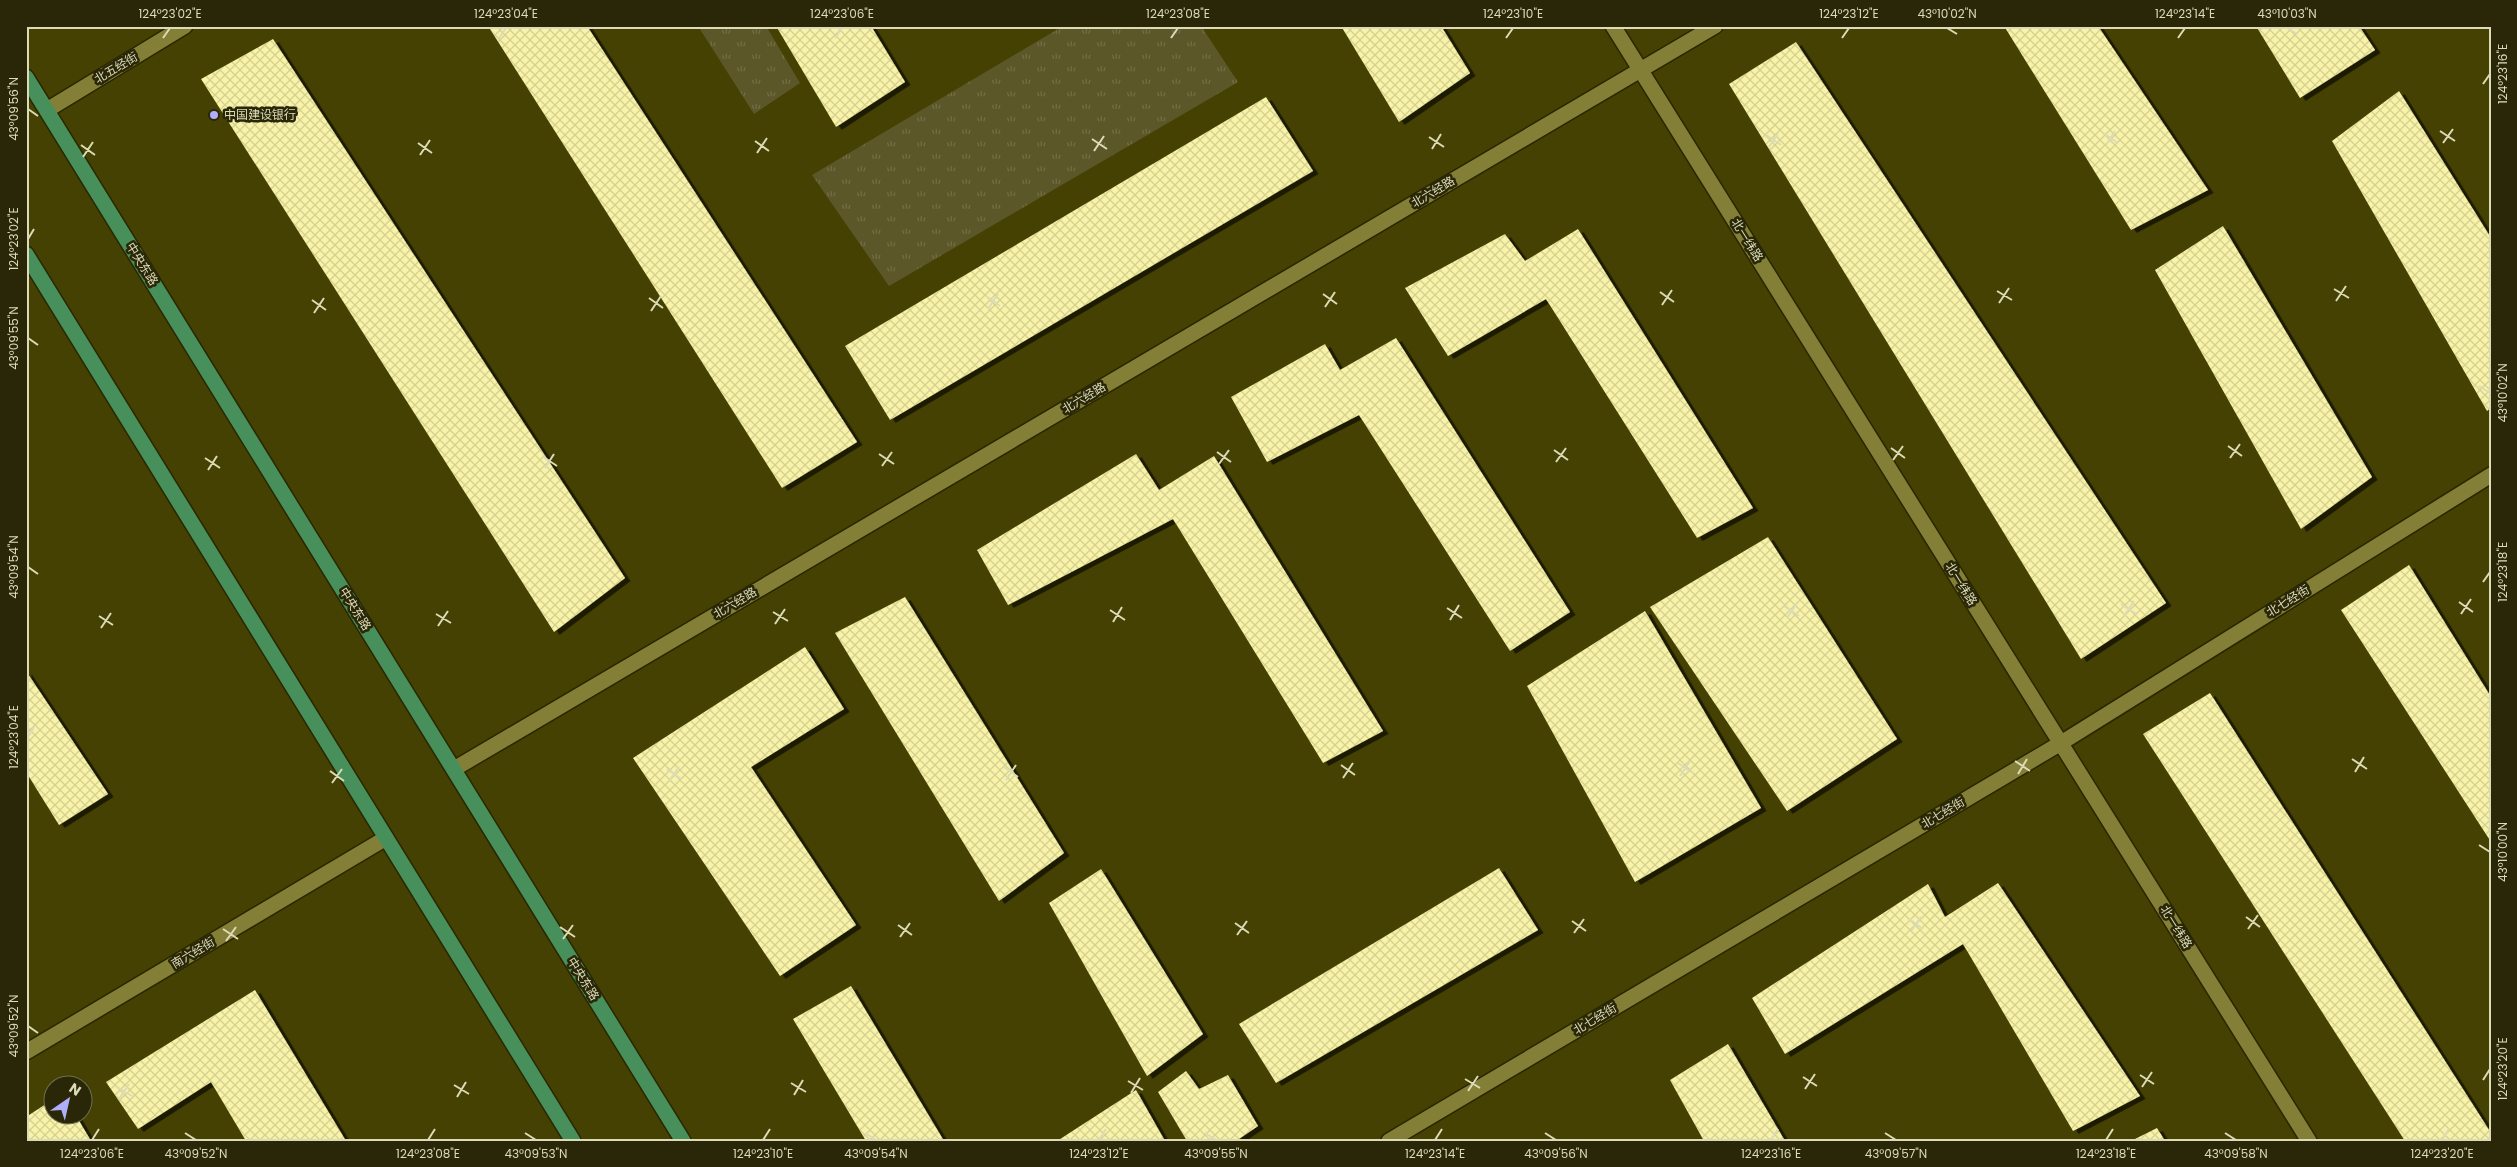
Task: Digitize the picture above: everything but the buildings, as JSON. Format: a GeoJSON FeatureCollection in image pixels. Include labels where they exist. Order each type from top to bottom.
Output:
{"type":"FeatureCollection","features":[{"type":"Feature","properties":{"kind":"main road","name":"中央东路"},"geometry":{"type":"LineString","coordinates":[[26,77],[683,1141]]}},
{"type":"Feature","properties":{"kind":"main road"},"geometry":{"type":"LineString","coordinates":[[26,254],[573,1141]]}},
{"type":"Feature","properties":{"kind":"street","name":"北五经街"},"geometry":{"type":"LineString","coordinates":[[47,110],[185,26]]}},
{"type":"Feature","properties":{"kind":"street","name":"北一纬路"},"geometry":{"type":"LineString","coordinates":[[1613,26],[2309,1141]]}},
{"type":"Feature","properties":{"kind":"street","name":"北六经路"},"geometry":{"type":"LineString","coordinates":[[454,769],[1715,26]]}},
{"type":"Feature","properties":{"kind":"street","name":"北七经街"},"geometry":{"type":"LineString","coordinates":[[1390,1141],[2061,744],[2491,475]]}},
{"type":"Feature","properties":{"kind":"street","name":"南六经街"},"geometry":{"type":"LineString","coordinates":[[26,1052],[386,838]]}},
{"type":"Feature","properties":{"kind":"green space"},"geometry":{"type":"Polygon","coordinates":[[[698,26],[766,26],[800,83],[754,114],[698,26]]]}},
{"type":"Feature","properties":{"kind":"green space"},"geometry":{"type":"Polygon","coordinates":[[[1063,26],[1201,26],[1238,82],[889,286],[812,175],[1063,26]]]}},
{"type":"Feature","properties":{"kind":"place","name":"中国建设银行"},"geometry":{"type":"Point","coordinates":[214,115]}}]}
